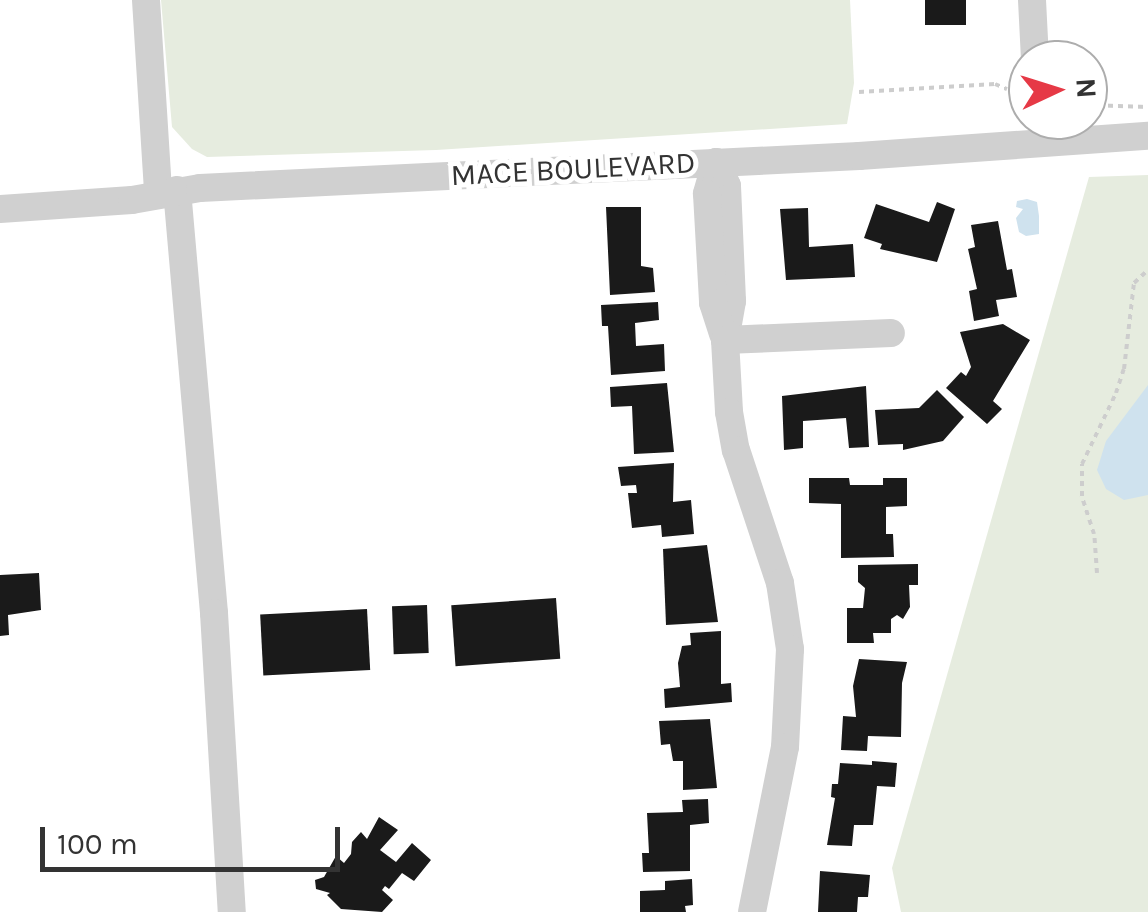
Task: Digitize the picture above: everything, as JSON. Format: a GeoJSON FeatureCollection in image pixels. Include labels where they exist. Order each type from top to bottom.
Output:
{"type":"FeatureCollection","features":[{"type":"Feature","properties":{"kind":"street"},"geometry":{"type":"LineString","coordinates":[[146,0],[214,613],[232,912]]}},
{"type":"Feature","properties":{"kind":"street"},"geometry":{"type":"LineString","coordinates":[[1032,0],[1035,40]]}},
{"type":"Feature","properties":{"kind":"street","name":"MACE BOULEVARD"},"geometry":{"type":"LineString","coordinates":[[0,210],[132,200],[168,191],[716,162],[1008,133]]}},
{"type":"Feature","properties":{"kind":"street","name":"MACE BOULEVARD"},"geometry":{"type":"LineString","coordinates":[[1108,134],[1148,136]]}},
{"type":"Feature","properties":{"kind":"street"},"geometry":{"type":"LineString","coordinates":[[716,162],[708,194],[713,302],[725,340],[736,450],[780,584],[790,649],[785,747],[752,912]]}},
{"type":"Feature","properties":{"kind":"street"},"geometry":{"type":"LineString","coordinates":[[725,340],[891,333]]}},
{"type":"Feature","properties":{"kind":"path"},"geometry":{"type":"LineString","coordinates":[[859,92],[995,84],[1008,89]]}},
{"type":"Feature","properties":{"kind":"path"},"geometry":{"type":"LineString","coordinates":[[1108,106],[1148,107]]}},
{"type":"Feature","properties":{"kind":"path"},"geometry":{"type":"LineString","coordinates":[[1097,573],[1094,534],[1082,496],[1082,464],[1124,368],[1134,283],[1148,270]]}},
{"type":"Feature","properties":{"kind":"shaded area"},"geometry":{"type":"Polygon","coordinates":[[[161,0],[850,0],[854,83],[847,124],[436,150],[207,157],[192,149],[172,127],[161,0]]]}},
{"type":"Feature","properties":{"kind":"shaded area"},"geometry":{"type":"Polygon","coordinates":[[[1148,175],[1148,912],[901,912],[892,868],[1089,177],[1148,175]]]}},
{"type":"Feature","properties":{"kind":"water"},"geometry":{"type":"Polygon","coordinates":[[[1017,201],[1037,202],[1039,234],[1026,236],[1019,232],[1016,218],[1023,209],[1016,207],[1017,201]]]}},
{"type":"Feature","properties":{"kind":"water"},"geometry":{"type":"Polygon","coordinates":[[[1148,385],[1148,495],[1124,500],[1106,489],[1097,470],[1106,441],[1148,385]]]}},
{"type":"Feature","properties":{"kind":"building"},"geometry":{"type":"Polygon","coordinates":[[[925,0],[966,0],[966,25],[925,25],[925,0]]]}},
{"type":"Feature","properties":{"kind":"building"},"geometry":{"type":"Polygon","coordinates":[[[937,202],[955,209],[937,262],[880,249],[882,244],[864,238],[876,204],[929,222],[937,202]]]}},
{"type":"Feature","properties":{"kind":"building"},"geometry":{"type":"Polygon","coordinates":[[[606,207],[641,207],[641,266],[653,268],[655,292],[610,295],[606,207]]]}},
{"type":"Feature","properties":{"kind":"building"},"geometry":{"type":"Polygon","coordinates":[[[808,208],[809,247],[853,244],[855,277],[786,280],[780,209],[808,208]]]}},
{"type":"Feature","properties":{"kind":"building"},"geometry":{"type":"Polygon","coordinates":[[[998,221],[1007,270],[1012,269],[1017,297],[996,300],[999,316],[974,321],[969,291],[977,289],[968,249],[975,247],[971,225],[998,221]]]}},
{"type":"Feature","properties":{"kind":"building"},"geometry":{"type":"Polygon","coordinates":[[[658,302],[659,320],[635,323],[636,346],[664,344],[665,371],[611,375],[608,326],[602,326],[601,305],[658,302]]]}},
{"type":"Feature","properties":{"kind":"building"},"geometry":{"type":"Polygon","coordinates":[[[1003,324],[1030,340],[993,401],[1002,409],[987,424],[946,388],[961,372],[966,376],[971,367],[960,332],[1003,324]]]}},
{"type":"Feature","properties":{"kind":"building"},"geometry":{"type":"Polygon","coordinates":[[[667,383],[674,452],[634,454],[632,406],[611,407],[610,387],[667,383]]]}},
{"type":"Feature","properties":{"kind":"building"},"geometry":{"type":"Polygon","coordinates":[[[866,386],[869,447],[849,448],[846,418],[803,421],[803,448],[784,450],[782,396],[866,386]]]}},
{"type":"Feature","properties":{"kind":"building"},"geometry":{"type":"Polygon","coordinates":[[[937,390],[964,417],[943,441],[903,450],[903,444],[878,445],[875,410],[919,408],[937,390]]]}},
{"type":"Feature","properties":{"kind":"building"},"geometry":{"type":"Polygon","coordinates":[[[674,463],[673,502],[691,500],[694,534],[662,537],[661,525],[632,528],[628,493],[637,493],[636,485],[621,486],[618,467],[674,463]]]}},
{"type":"Feature","properties":{"kind":"building"},"geometry":{"type":"Polygon","coordinates":[[[809,478],[849,478],[850,485],[883,485],[883,478],[907,478],[907,506],[886,507],[886,534],[893,534],[894,557],[841,558],[841,504],[809,503],[809,478]]]}},
{"type":"Feature","properties":{"kind":"building"},"geometry":{"type":"Polygon","coordinates":[[[707,545],[718,622],[666,625],[663,549],[707,545]]]}},
{"type":"Feature","properties":{"kind":"building"},"geometry":{"type":"Polygon","coordinates":[[[918,564],[918,585],[909,585],[910,607],[903,619],[897,615],[891,619],[891,633],[873,633],[874,643],[847,643],[847,608],[863,608],[865,588],[858,582],[858,565],[918,564]]]}},
{"type":"Feature","properties":{"kind":"building"},"geometry":{"type":"Polygon","coordinates":[[[39,573],[41,610],[8,615],[9,635],[0,636],[0,575],[39,573]]]}},
{"type":"Feature","properties":{"kind":"building"},"geometry":{"type":"Polygon","coordinates":[[[556,598],[560,659],[456,666],[451,605],[556,598]]]}},
{"type":"Feature","properties":{"kind":"building"},"geometry":{"type":"Polygon","coordinates":[[[427,605],[429,653],[394,654],[392,606],[427,605]]]}},
{"type":"Feature","properties":{"kind":"building"},"geometry":{"type":"Polygon","coordinates":[[[367,609],[370,670],[263,676],[260,615],[367,609]]]}},
{"type":"Feature","properties":{"kind":"building"},"geometry":{"type":"Polygon","coordinates":[[[721,631],[721,684],[731,683],[732,702],[665,708],[664,689],[680,687],[678,663],[682,646],[691,645],[690,633],[721,631]]]}},
{"type":"Feature","properties":{"kind":"building"},"geometry":{"type":"Polygon","coordinates":[[[859,659],[907,662],[902,683],[901,737],[868,736],[867,751],[841,750],[843,716],[856,717],[853,686],[859,659]]]}},
{"type":"Feature","properties":{"kind":"building"},"geometry":{"type":"Polygon","coordinates":[[[710,719],[717,788],[683,790],[683,761],[673,761],[670,744],[661,745],[659,721],[710,719]]]}},
{"type":"Feature","properties":{"kind":"building"},"geometry":{"type":"Polygon","coordinates":[[[872,761],[897,763],[895,787],[877,786],[873,825],[854,825],[852,846],[827,845],[835,798],[831,797],[832,784],[838,784],[840,763],[872,765],[872,761]]]}},
{"type":"Feature","properties":{"kind":"building"},"geometry":{"type":"Polygon","coordinates":[[[708,799],[709,823],[690,825],[690,871],[643,872],[642,853],[649,853],[647,813],[683,812],[682,800],[708,799]]]}},
{"type":"Feature","properties":{"kind":"building"},"geometry":{"type":"Polygon","coordinates":[[[379,817],[398,830],[380,850],[396,862],[412,843],[431,860],[414,881],[402,873],[389,889],[385,886],[382,890],[393,900],[382,912],[341,909],[327,895],[330,893],[316,889],[315,880],[324,877],[336,856],[344,863],[351,854],[352,842],[361,832],[367,839],[379,817]]]}},
{"type":"Feature","properties":{"kind":"building"},"geometry":{"type":"Polygon","coordinates":[[[820,871],[870,875],[868,897],[858,897],[857,912],[818,912],[820,871]]]}},
{"type":"Feature","properties":{"kind":"building"},"geometry":{"type":"Polygon","coordinates":[[[692,879],[693,905],[685,906],[686,912],[640,912],[640,891],[665,890],[665,881],[692,879]]]}}]}
